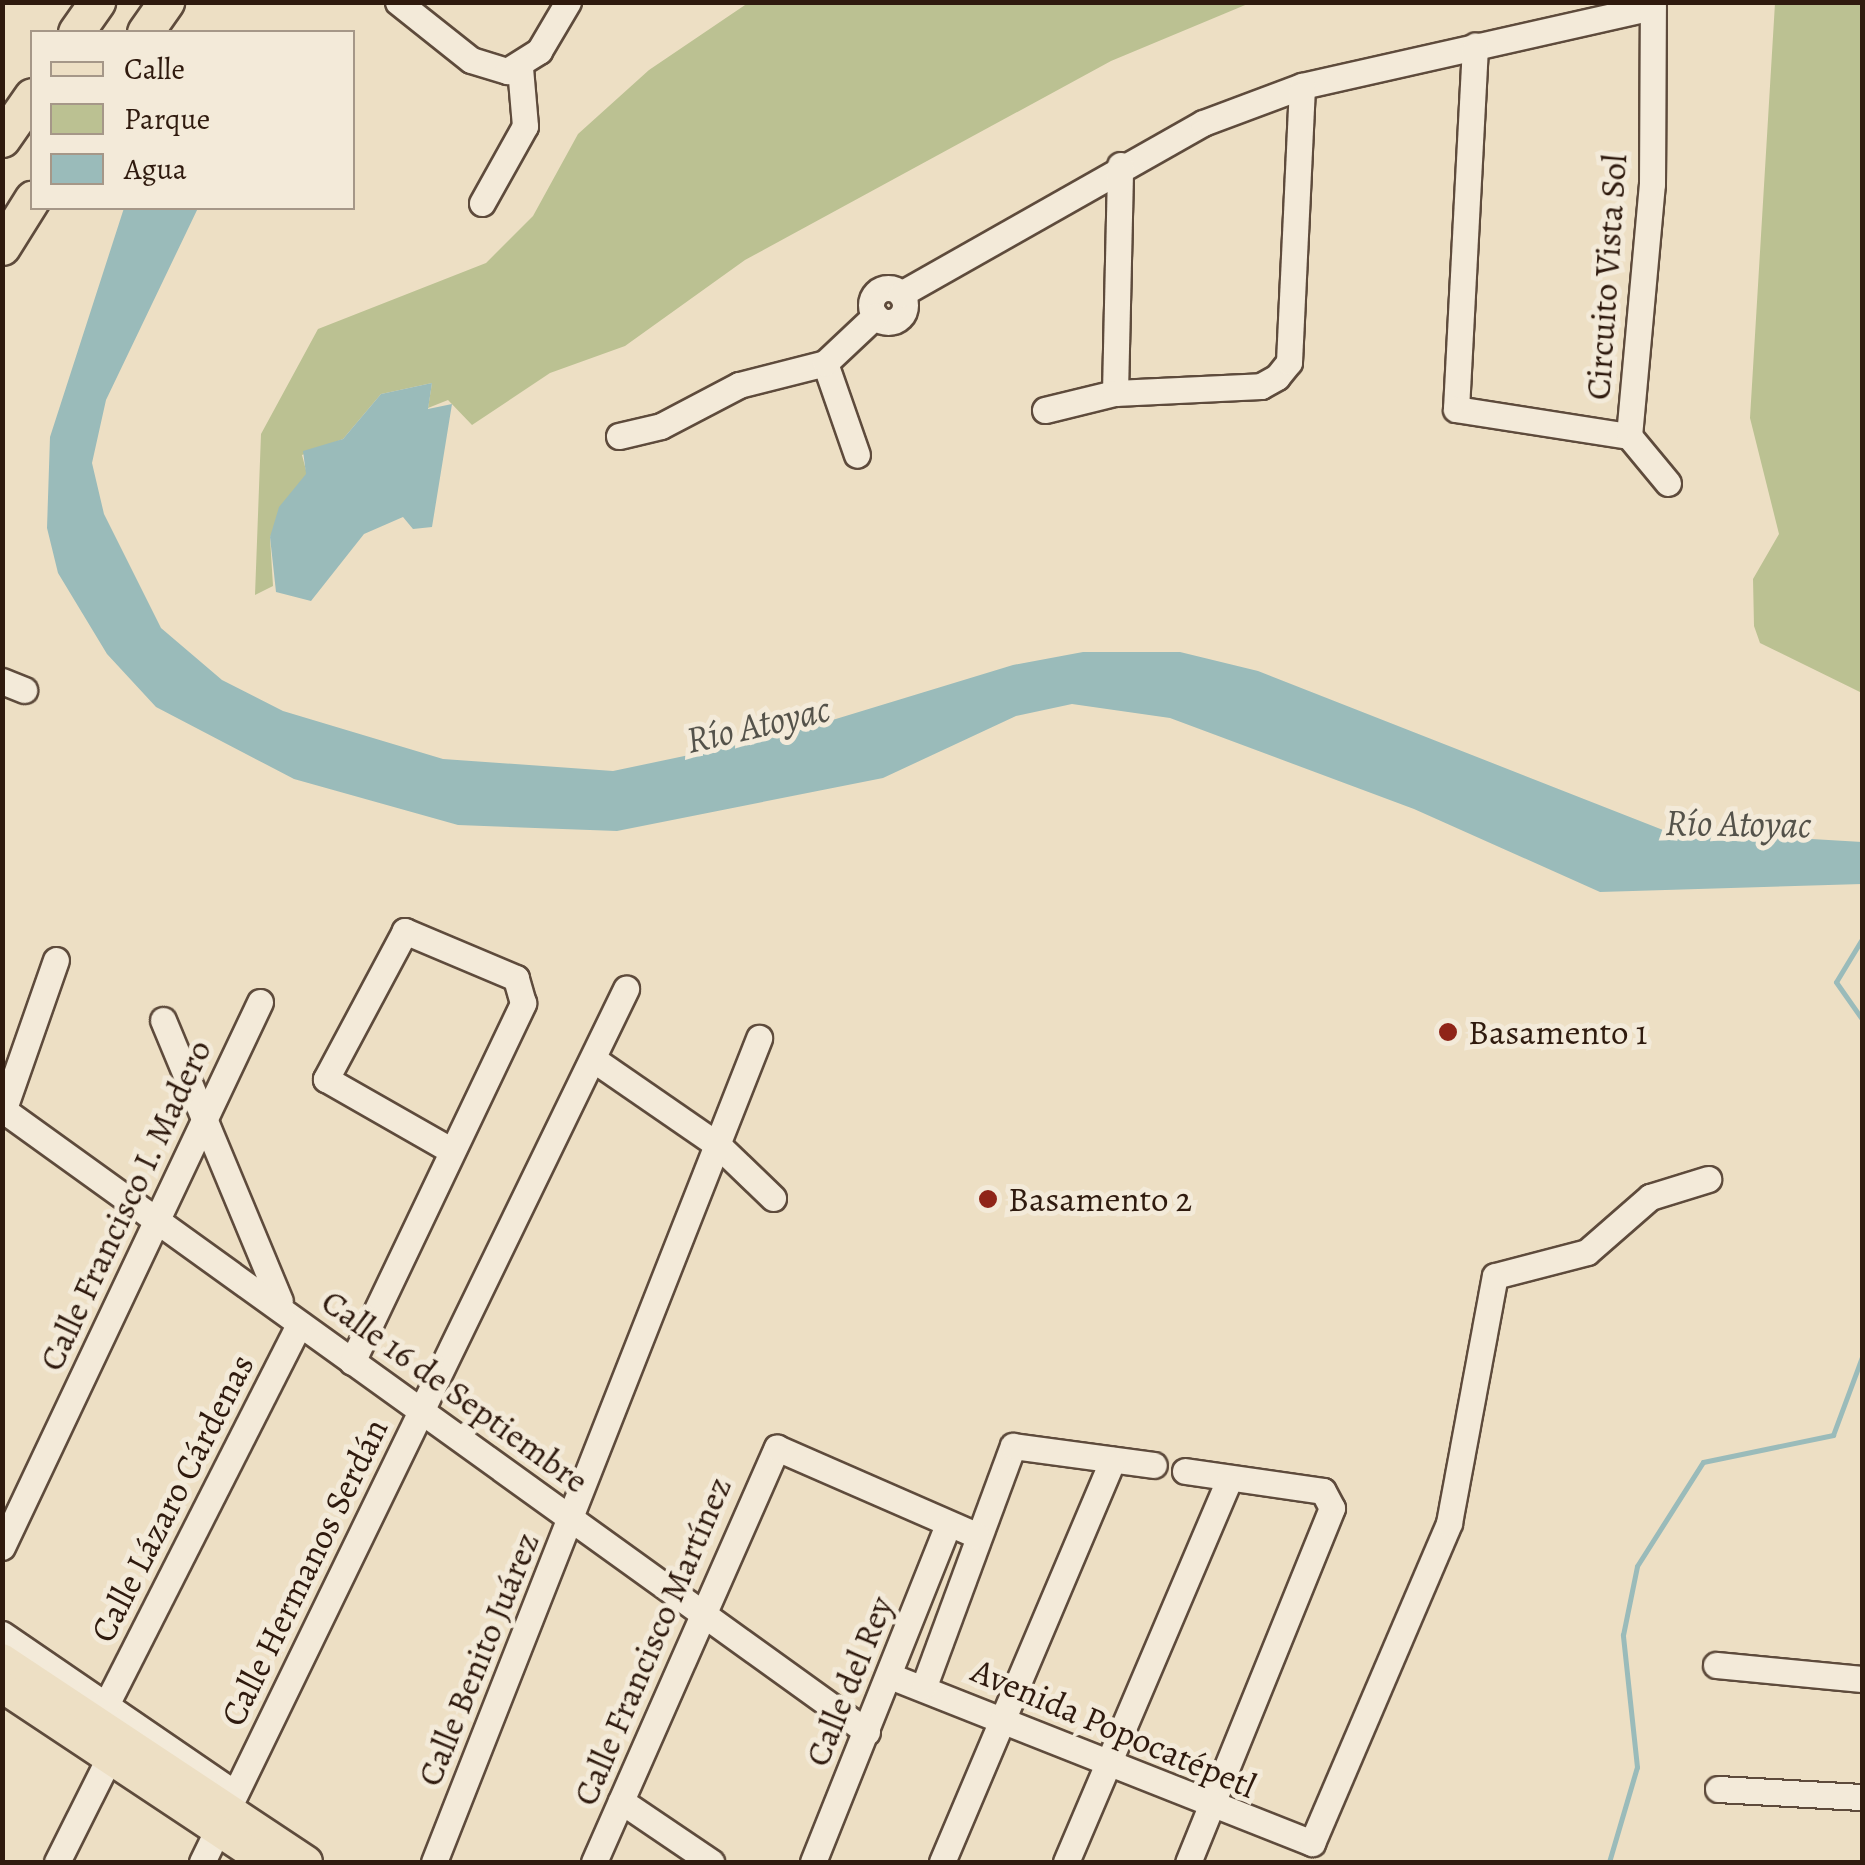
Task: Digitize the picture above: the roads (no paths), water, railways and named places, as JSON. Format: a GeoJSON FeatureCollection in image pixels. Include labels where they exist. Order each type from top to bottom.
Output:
{"type":"FeatureCollection","features":[{"type":"Feature","properties":{"kind":"highway"},"geometry":{"type":"LineString","coordinates":[[77,30],[97,2]]}},
{"type":"Feature","properties":{"kind":"highway"},"geometry":{"type":"LineString","coordinates":[[146,30],[166,2]]}},
{"type":"Feature","properties":{"kind":"highway"},"geometry":{"type":"LineString","coordinates":[[2,139],[30,99]]}},
{"type":"Feature","properties":{"kind":"highway"},"geometry":{"type":"LineString","coordinates":[[2,247],[30,202]]}},
{"type":"Feature","properties":{"kind":"main road"},"geometry":{"type":"LineString","coordinates":[[2,1659],[223,1820],[266,1862]]}},
{"type":"Feature","properties":{"kind":"main road"},"geometry":{"type":"LineString","coordinates":[[2,1687],[109,1758],[307,1862]]}},
{"type":"Feature","properties":{"kind":"street"},"geometry":{"type":"LineString","coordinates":[[398,2],[471,60],[520,68]]}},
{"type":"Feature","properties":{"kind":"street"},"geometry":{"type":"LineString","coordinates":[[482,203],[525,126],[520,68],[568,2]]}},
{"type":"Feature","properties":{"kind":"street"},"geometry":{"type":"LineString","coordinates":[[619,436],[662,426],[739,385],[825,363],[875,316],[874,294],[901,294],[1120,165],[1302,86],[1652,5]]}},
{"type":"Feature","properties":{"kind":"street","name":"Circuito Vista Sol"},"geometry":{"type":"LineString","coordinates":[[1475,46],[1447,415],[1629,436],[1652,184],[1652,5]]}},
{"type":"Feature","properties":{"kind":"street"},"geometry":{"type":"LineString","coordinates":[[1045,410],[1115,392],[1285,385],[1302,86]]}},
{"type":"Feature","properties":{"kind":"street"},"geometry":{"type":"LineString","coordinates":[[1115,392],[1120,165]]}},
{"type":"Feature","properties":{"kind":"street"},"geometry":{"type":"LineString","coordinates":[[825,363],[857,454]]}},
{"type":"Feature","properties":{"kind":"street"},"geometry":{"type":"LineString","coordinates":[[1629,436],[1668,483]]}},
{"type":"Feature","properties":{"kind":"street"},"geometry":{"type":"LineString","coordinates":[[352,1362],[452,1151],[524,988],[404,931],[326,1080],[452,1151]]}},
{"type":"Feature","properties":{"kind":"street"},"geometry":{"type":"LineString","coordinates":[[3,1111],[56,960]]}},
{"type":"Feature","properties":{"kind":"street","name":"Calle Hermanos Serdán"},"geometry":{"type":"LineString","coordinates":[[202,1862],[626,989]]}},
{"type":"Feature","properties":{"kind":"street","name":"Calle Francisco I. Madero"},"geometry":{"type":"LineString","coordinates":[[2,1547],[260,1002]]}},
{"type":"Feature","properties":{"kind":"street"},"geometry":{"type":"LineString","coordinates":[[163,1020],[280,1301]]}},
{"type":"Feature","properties":{"kind":"street","name":"Calle Benito Juárez"},"geometry":{"type":"LineString","coordinates":[[434,1862],[720,1146],[759,1038]]}},
{"type":"Feature","properties":{"kind":"street"},"geometry":{"type":"LineString","coordinates":[[593,1059],[720,1146],[772,1198]]}},
{"type":"Feature","properties":{"kind":"street","name":"Calle 16 de Septiembre"},"geometry":{"type":"LineString","coordinates":[[3,1111],[154,1224],[280,1301],[299,1324],[420,1414],[867,1732]]}},
{"type":"Feature","properties":{"kind":"street","name":"Avenida Popocatépetl"},"geometry":{"type":"LineString","coordinates":[[890,1676],[924,1686],[1210,1808],[1312,1843],[1449,1522],[1495,1276],[1586,1252],[1650,1197],[1708,1179]]}},
{"type":"Feature","properties":{"kind":"street","name":"Calle Lázaro Cárdenas"},"geometry":{"type":"LineString","coordinates":[[107,1703],[299,1324]]}},
{"type":"Feature","properties":{"kind":"street","name":"Calle del Rey"},"geometry":{"type":"LineString","coordinates":[[924,1686],[976,1535],[1012,1446],[1114,1460]]}},
{"type":"Feature","properties":{"kind":"street","name":"Calle Francisco Martínez"},"geometry":{"type":"LineString","coordinates":[[594,1862],[777,1448],[948,1524]]}},
{"type":"Feature","properties":{"kind":"street"},"geometry":{"type":"LineString","coordinates":[[942,1862],[1114,1460],[1154,1465]]}},
{"type":"Feature","properties":{"kind":"street"},"geometry":{"type":"LineString","coordinates":[[1185,1471],[1331,1498],[1188,1862]]}},
{"type":"Feature","properties":{"kind":"street"},"geometry":{"type":"LineString","coordinates":[[1066,1862],[1229,1480]]}},
{"type":"Feature","properties":{"kind":"street"},"geometry":{"type":"LineString","coordinates":[[948,1524],[976,1535]]}},
{"type":"Feature","properties":{"kind":"street","name":"Calle del Rey"},"geometry":{"type":"LineString","coordinates":[[813,1862],[948,1524]]}},
{"type":"Feature","properties":{"kind":"street"},"geometry":{"type":"LineString","coordinates":[[2,1634],[226,1788],[223,1820]]}},
{"type":"Feature","properties":{"kind":"street"},"geometry":{"type":"LineString","coordinates":[[1716,1664],[1862,1679]]}},
{"type":"Feature","properties":{"kind":"street"},"geometry":{"type":"LineString","coordinates":[[57,1862],[109,1758]]}},
{"type":"Feature","properties":{"kind":"street"},"geometry":{"type":"LineString","coordinates":[[1718,1789],[1862,1797]]}},
{"type":"Feature","properties":{"kind":"street"},"geometry":{"type":"LineString","coordinates":[[621,1801],[711,1862]]}},
{"type":"Feature","properties":{"kind":"water"},"geometry":{"type":"Polygon","coordinates":[[[123,210],[197,210],[106,400],[92,463],[104,514],[161,628],[222,680],[283,711],[443,759],[613,771],[780,736],[1013,665],[1083,652],[1180,652],[1258,671],[1663,830],[1862,842],[1862,884],[1600,892],[1414,809],[1170,718],[1072,704],[1016,716],[883,778],[617,831],[458,825],[294,779],[156,707],[107,654],[58,573],[47,528],[50,437],[123,210]]]}},
{"type":"Feature","properties":{"kind":"water"},"geometry":{"type":"Polygon","coordinates":[[[432,383],[428,409],[452,404],[432,527],[413,529],[403,517],[364,534],[311,601],[276,592],[270,537],[279,507],[306,474],[303,451],[343,439],[381,394],[432,383]]]}},
{"type":"Feature","properties":{"kind":"waterway"},"geometry":{"type":"LineString","coordinates":[[1862,939],[1836,982],[1862,1019]]}},
{"type":"Feature","properties":{"kind":"waterway"},"geometry":{"type":"LineString","coordinates":[[1609,1862],[1637,1767],[1623,1635],[1637,1566],[1703,1462],[1833,1435],[1862,1357]]}},
{"type":"Feature","properties":{"kind":"place","name":"Basamento 1"},"geometry":{"type":"Point","coordinates":[1448,1032]}},
{"type":"Feature","properties":{"kind":"place","name":"Basamento 2"},"geometry":{"type":"Point","coordinates":[988,1199]}},
{"type":"Feature","properties":{"kind":"water label","name":"Río Atoyac"},"geometry":{"type":"Point","coordinates":[758,725]}},
{"type":"Feature","properties":{"kind":"water label","name":"Río Atoyac"},"geometry":{"type":"Point","coordinates":[1738,824]}}]}
